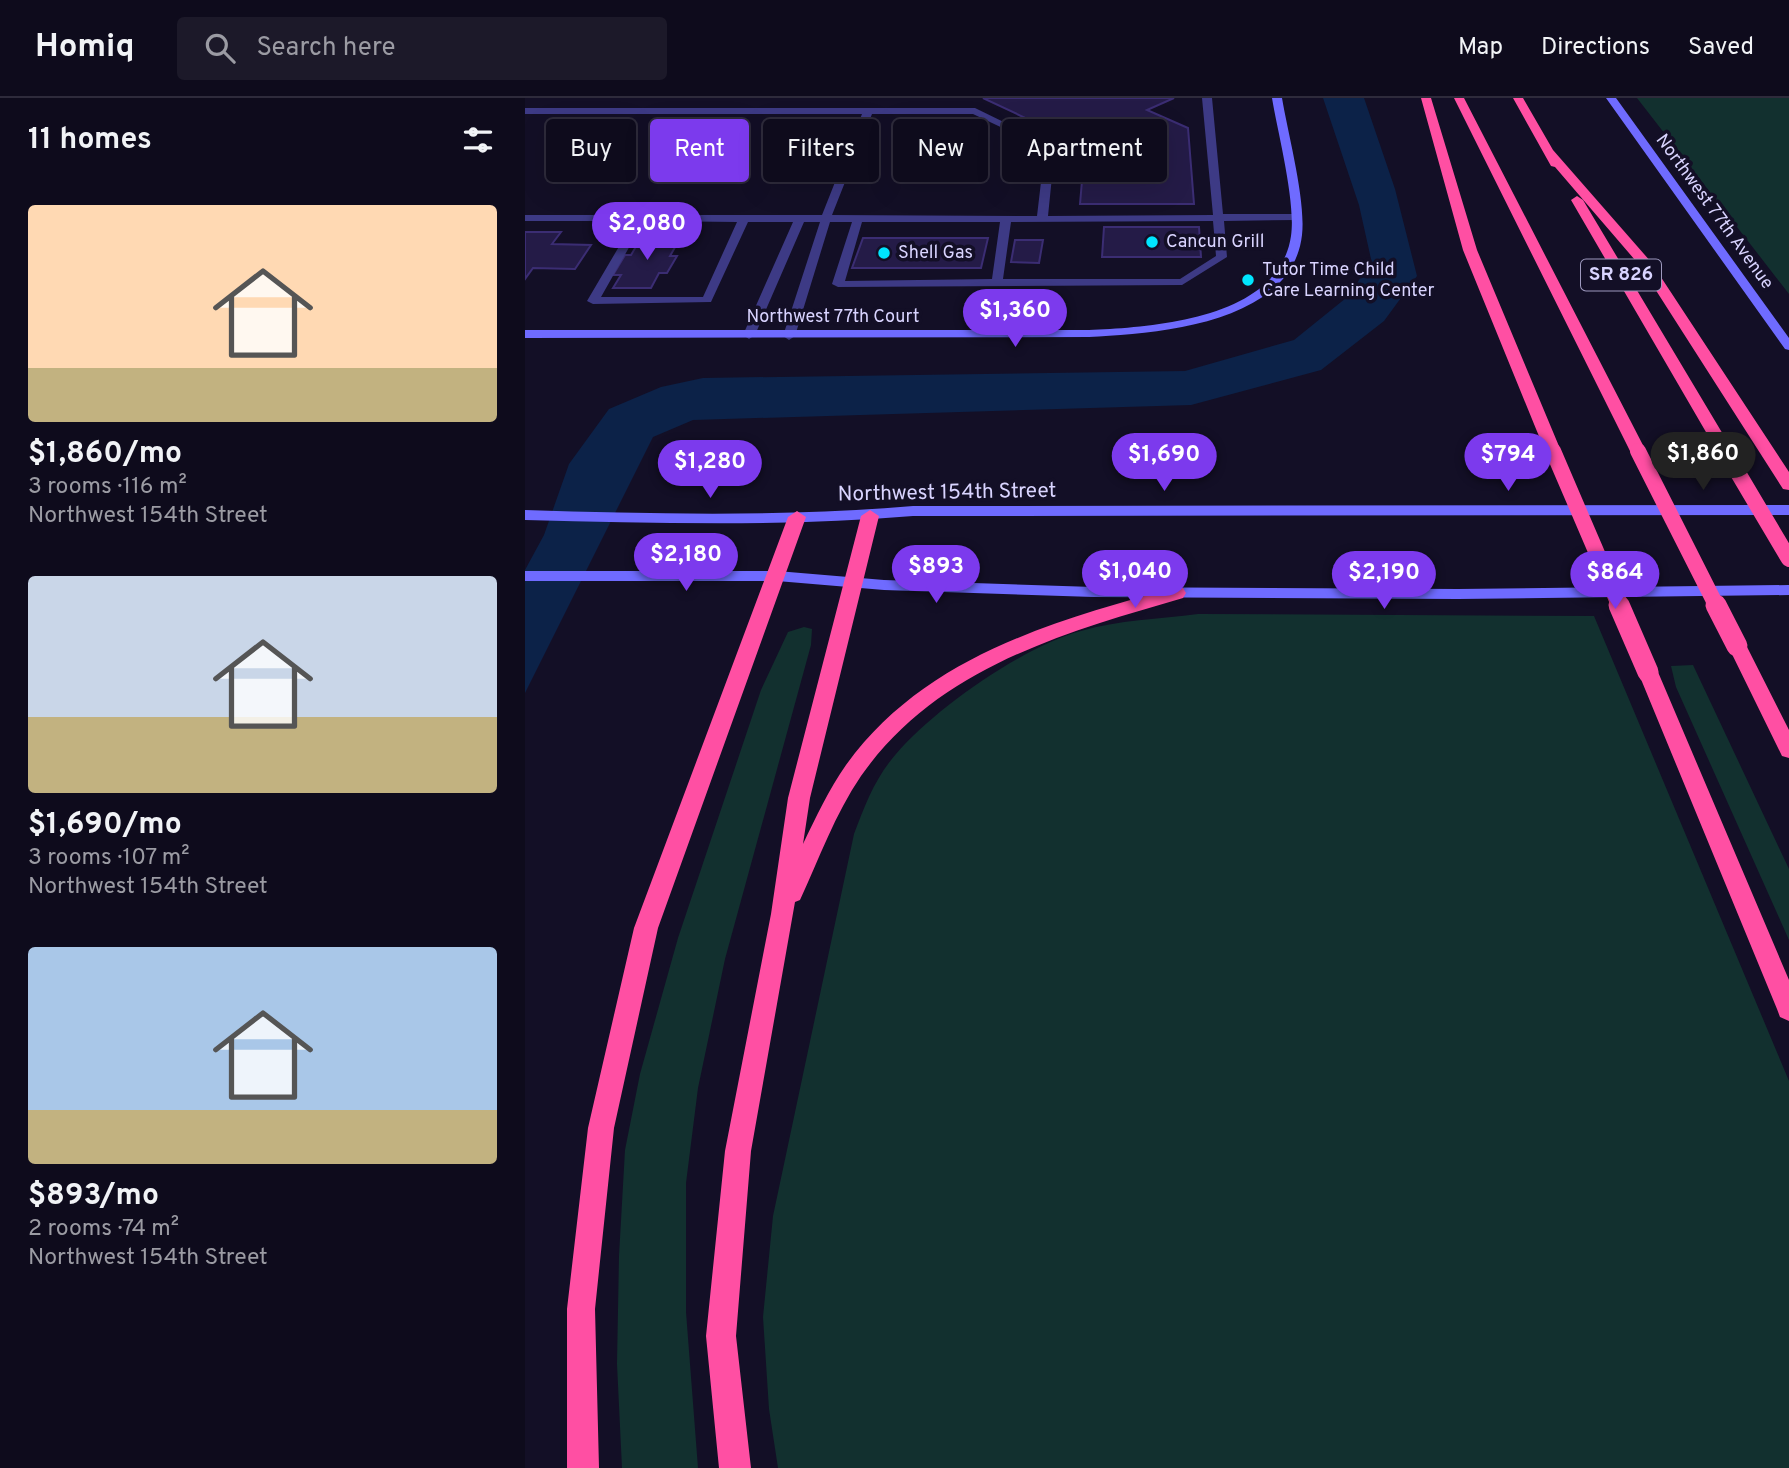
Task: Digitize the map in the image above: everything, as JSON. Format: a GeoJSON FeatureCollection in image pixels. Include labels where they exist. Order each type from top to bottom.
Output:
{"type":"FeatureCollection","features":[{"type":"Feature","properties":{"kind":"highway"},"geometry":{"type":"LineString","coordinates":[[1426,98],[1470,250],[1789,1009]]}},
{"type":"Feature","properties":{"kind":"highway","name":"SR 826"},"geometry":{"type":"LineString","coordinates":[[1459,98],[1789,750]]}},
{"type":"Feature","properties":{"kind":"highway","name":"SR 826"},"geometry":{"type":"LineString","coordinates":[[1518,98],[1789,559]]}},
{"type":"Feature","properties":{"kind":"highway"},"geometry":{"type":"LineString","coordinates":[[1549,152],[1646,265],[1789,485]]}},
{"type":"Feature","properties":{"kind":"highway"},"geometry":{"type":"LineString","coordinates":[[735,1468],[721,1336],[738,1151],[782,914],[799,797],[851,582],[870,516]]}},
{"type":"Feature","properties":{"kind":"highway"},"geometry":{"type":"LineString","coordinates":[[583,1468],[581,1308],[601,1128],[646,928],[797,517]]}},
{"type":"Feature","properties":{"kind":"highway"},"geometry":{"type":"LineString","coordinates":[[782,914],[854,771],[884,735],[918,703],[977,664],[1030,637],[1177,593]]}},
{"type":"Feature","properties":{"kind":"main road","name":"Northwest 77th Court"},"geometry":{"type":"LineString","coordinates":[[525,334],[789,336],[1105,331],[1158,326],[1212,316],[1248,300],[1279,276],[1293,256],[1298,234],[1297,217],[1277,98]]}},
{"type":"Feature","properties":{"kind":"main road","name":"Northwest 77th Avenue"},"geometry":{"type":"LineString","coordinates":[[1611,98],[1789,346]]}},
{"type":"Feature","properties":{"kind":"main road","name":"Northwest 154th Street"},"geometry":{"type":"LineString","coordinates":[[525,515],[797,517],[870,516],[913,511],[1789,510]]}},
{"type":"Feature","properties":{"kind":"main road"},"geometry":{"type":"LineString","coordinates":[[525,576],[777,576],[1009,590],[1177,593],[1551,594],[1789,590]]}},
{"type":"Feature","properties":{"kind":"lane"},"geometry":{"type":"LineString","coordinates":[[822,284],[1182,282],[1222,257],[1206,98]]}},
{"type":"Feature","properties":{"kind":"lane"},"geometry":{"type":"LineString","coordinates":[[525,111],[975,111],[1050,146],[1042,219]]}},
{"type":"Feature","properties":{"kind":"lane"},"geometry":{"type":"LineString","coordinates":[[822,284],[826,218],[868,111]]}},
{"type":"Feature","properties":{"kind":"lane"},"geometry":{"type":"LineString","coordinates":[[525,218],[1297,217]]}},
{"type":"Feature","properties":{"kind":"lane"},"geometry":{"type":"LineString","coordinates":[[641,218],[593,301],[707,300],[744,218]]}},
{"type":"Feature","properties":{"kind":"lane"},"geometry":{"type":"LineString","coordinates":[[749,335],[800,218]]}},
{"type":"Feature","properties":{"kind":"lane"},"geometry":{"type":"LineString","coordinates":[[789,336],[822,284],[858,218]]}},
{"type":"Feature","properties":{"kind":"lane"},"geometry":{"type":"LineString","coordinates":[[997,282],[1006,218]]}},
{"type":"Feature","properties":{"kind":"green space"},"geometry":{"type":"Polygon","coordinates":[[[1637,98],[1789,98],[1789,294],[1637,98]]]}},
{"type":"Feature","properties":{"kind":"green space"},"geometry":{"type":"Polygon","coordinates":[[[1198,614],[1594,616],[1789,1081],[1789,1468],[778,1468],[769,1409],[763,1317],[773,1216],[854,834],[871,792],[896,754],[933,718],[981,681],[1033,650],[1095,627],[1198,614]]]}},
{"type":"Feature","properties":{"kind":"green space"},"geometry":{"type":"Polygon","coordinates":[[[804,627],[812,629],[811,645],[725,959],[698,1088],[686,1183],[686,1312],[698,1468],[622,1468],[617,1364],[619,1256],[625,1150],[640,1074],[678,938],[761,690],[788,632],[804,627]]]}},
{"type":"Feature","properties":{"kind":"green space"},"geometry":{"type":"Polygon","coordinates":[[[1693,665],[1789,869],[1789,940],[1676,687],[1671,666],[1693,665]]]}},
{"type":"Feature","properties":{"kind":"water"},"geometry":{"type":"Polygon","coordinates":[[[1323,98],[1364,98],[1395,189],[1417,276],[1384,321],[1321,370],[1191,405],[693,420],[653,437],[525,693],[525,570],[544,535],[569,464],[609,409],[661,387],[703,378],[1185,371],[1294,340],[1351,294],[1371,259],[1359,205],[1323,98]]]}},
{"type":"Feature","properties":{"kind":"building"},"geometry":{"type":"Polygon","coordinates":[[[983,98],[1174,98],[1147,110],[1188,128],[1194,204],[1080,204],[1082,182],[1167,182],[1167,119],[1028,119],[983,98]]]}},
{"type":"Feature","properties":{"kind":"building","name":"Cancun Grill"},"geometry":{"type":"Polygon","coordinates":[[[1104,227],[1199,227],[1201,257],[1102,257],[1104,227]]]}},
{"type":"Feature","properties":{"kind":"building"},"geometry":{"type":"Polygon","coordinates":[[[525,232],[561,232],[552,244],[591,245],[575,269],[533,268],[525,279],[525,232]]]}},
{"type":"Feature","properties":{"kind":"building"},"geometry":{"type":"Polygon","coordinates":[[[643,235],[682,235],[670,256],[677,256],[667,273],[659,273],[651,288],[613,288],[621,275],[613,275],[625,255],[631,255],[643,235]]]}},
{"type":"Feature","properties":{"kind":"building"},"geometry":{"type":"Polygon","coordinates":[[[863,238],[988,238],[981,268],[852,268],[863,238]]]}},
{"type":"Feature","properties":{"kind":"building"},"geometry":{"type":"Polygon","coordinates":[[[1015,240],[1043,240],[1039,263],[1011,262],[1015,240]]]}},
{"type":"Feature","properties":{"kind":"place","name":"Cancun Grill"},"geometry":{"type":"Point","coordinates":[1152,242]}},
{"type":"Feature","properties":{"kind":"place","name":"Shell Gas"},"geometry":{"type":"Point","coordinates":[884,253]}},
{"type":"Feature","properties":{"kind":"place","name":"Tutor Time Child Care Learning Center"},"geometry":{"type":"Point","coordinates":[1248,280]}}]}
